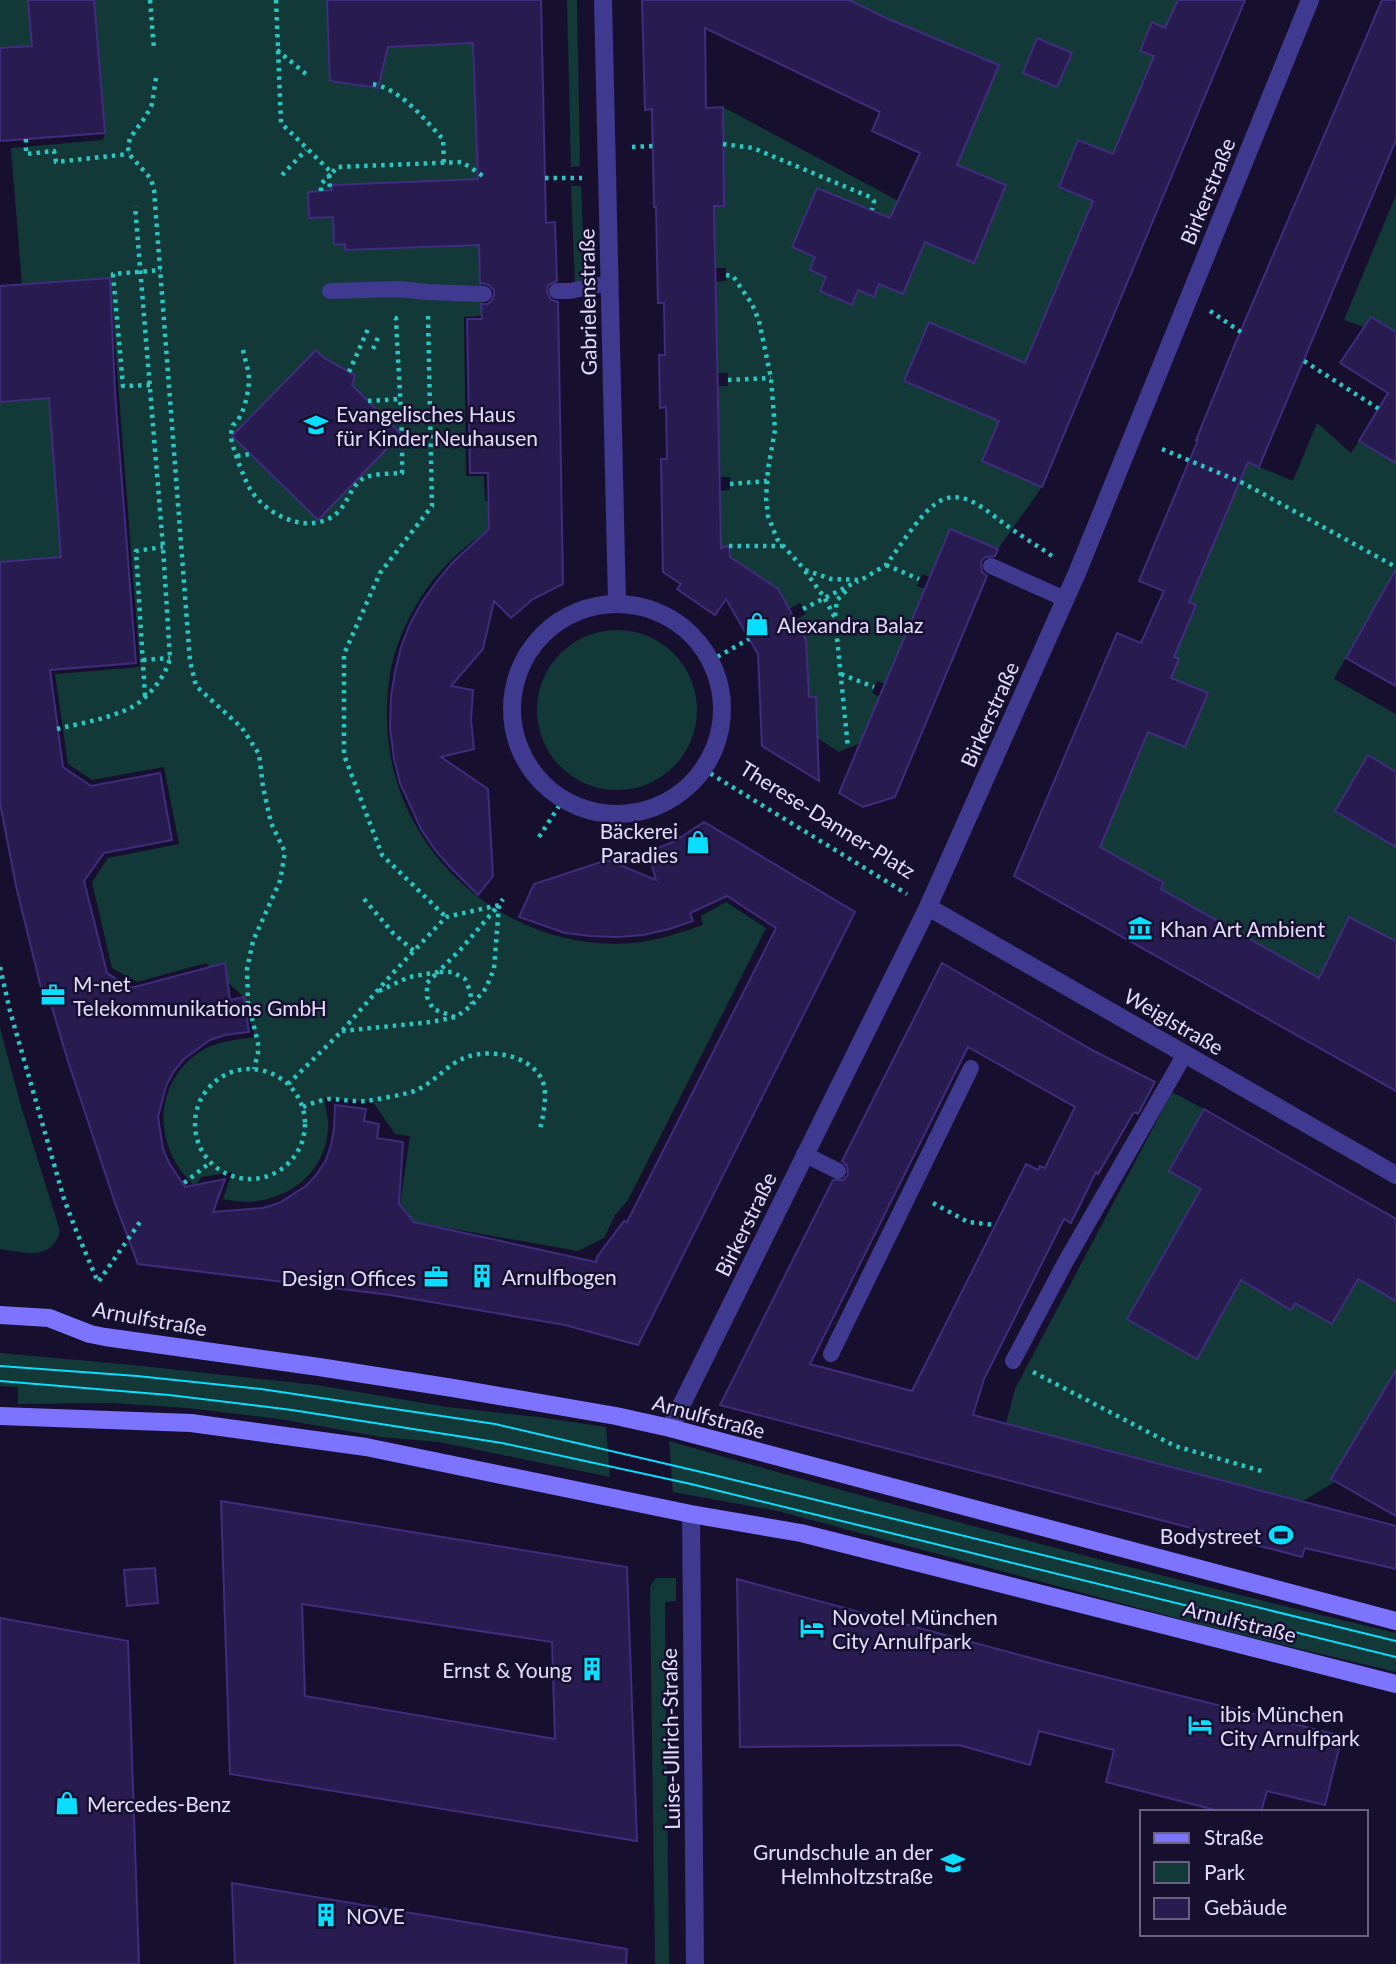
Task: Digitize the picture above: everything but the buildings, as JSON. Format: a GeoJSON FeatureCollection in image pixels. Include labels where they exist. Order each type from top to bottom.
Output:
{"type":"FeatureCollection","features":[{"type":"Feature","properties":{"kind":"main road","name":"Arnulfstraße"},"geometry":{"type":"LineString","coordinates":[[0,1315],[48,1318],[105,1337],[331,1368],[616,1416],[670,1428],[1396,1621]]}},
{"type":"Feature","properties":{"kind":"main road","name":"Arnulfstraße"},"geometry":{"type":"LineString","coordinates":[[0,1416],[191,1423],[366,1447],[691,1514],[801,1533],[1396,1684]]}},
{"type":"Feature","properties":{"kind":"street","name":"Gabrielenstraße"},"geometry":{"type":"LineString","coordinates":[[603,0],[617,603]]}},
{"type":"Feature","properties":{"kind":"street","name":"Birkerstraße"},"geometry":{"type":"LineString","coordinates":[[670,1428],[928,907],[1077,573],[1310,0]]}},
{"type":"Feature","properties":{"kind":"street"},"geometry":{"type":"LineString","coordinates":[[617,603],[641,607],[664,615],[683,627],[698,642],[710,661],[722,698],[722,720],[717,742],[703,769],[681,792],[655,807],[621,814],[590,811],[563,800],[541,782],[524,759],[512,720],[513,694],[518,672],[529,652],[546,632],[564,619],[582,611],[617,603]]}},
{"type":"Feature","properties":{"kind":"street","name":"Weiglstraße"},"geometry":{"type":"LineString","coordinates":[[928,907],[1396,1175]]}},
{"type":"Feature","properties":{"kind":"street","name":"Luise-Ullrich-Straße"},"geometry":{"type":"LineString","coordinates":[[691,1514],[695,1964]]}},
{"type":"Feature","properties":{"kind":"lane"},"geometry":{"type":"LineString","coordinates":[[557,291],[609,283]]}},
{"type":"Feature","properties":{"kind":"lane"},"geometry":{"type":"LineString","coordinates":[[330,291],[399,289],[484,294]]}},
{"type":"Feature","properties":{"kind":"lane"},"geometry":{"type":"LineString","coordinates":[[991,566],[1066,599]]}},
{"type":"Feature","properties":{"kind":"lane"},"geometry":{"type":"LineString","coordinates":[[1013,1361],[1066,1261],[1185,1054]]}},
{"type":"Feature","properties":{"kind":"lane"},"geometry":{"type":"LineString","coordinates":[[831,1354],[971,1068]]}},
{"type":"Feature","properties":{"kind":"lane"},"geometry":{"type":"LineString","coordinates":[[804,1154],[838,1171]]}},
{"type":"Feature","properties":{"kind":"path"},"geometry":{"type":"LineString","coordinates":[[150,0],[153,49]]}},
{"type":"Feature","properties":{"kind":"path"},"geometry":{"type":"LineString","coordinates":[[276,0],[281,123],[331,174],[330,190]]}},
{"type":"Feature","properties":{"kind":"path"},"geometry":{"type":"LineString","coordinates":[[277,50],[306,74]]}},
{"type":"Feature","properties":{"kind":"path"},"geometry":{"type":"LineString","coordinates":[[156,78],[152,104],[130,138],[129,154],[151,179],[154,190],[190,662],[196,686],[242,728],[259,754],[262,787],[271,823],[285,852],[280,881],[253,941],[247,969],[248,1002],[258,1043],[254,1069]]}},
{"type":"Feature","properties":{"kind":"path"},"geometry":{"type":"LineString","coordinates":[[373,84],[402,99],[443,139],[444,163]]}},
{"type":"Feature","properties":{"kind":"path"},"geometry":{"type":"LineString","coordinates":[[26,139],[26,154],[54,151],[56,162],[129,154]]}},
{"type":"Feature","properties":{"kind":"path"},"geometry":{"type":"LineString","coordinates":[[723,145],[753,148],[870,197],[874,201],[873,210]]}},
{"type":"Feature","properties":{"kind":"path"},"geometry":{"type":"LineString","coordinates":[[282,175],[306,150]]}},
{"type":"Feature","properties":{"kind":"path"},"geometry":{"type":"LineString","coordinates":[[321,191],[321,184],[337,167],[462,162],[483,176]]}},
{"type":"Feature","properties":{"kind":"path"},"geometry":{"type":"LineString","coordinates":[[545,178],[607,177]]}},
{"type":"Feature","properties":{"kind":"path"},"geometry":{"type":"LineString","coordinates":[[57,729],[133,707],[157,685],[169,666],[163,547],[135,206]]}},
{"type":"Feature","properties":{"kind":"path"},"geometry":{"type":"LineString","coordinates":[[150,385],[123,386],[113,274],[161,270]]}},
{"type":"Feature","properties":{"kind":"path"},"geometry":{"type":"LineString","coordinates":[[726,275],[733,276],[752,304],[759,321],[771,378],[775,430],[766,481],[768,516],[777,539],[805,570],[835,618]]}},
{"type":"Feature","properties":{"kind":"path"},"geometry":{"type":"LineString","coordinates":[[427,292],[432,506],[380,573],[344,654],[344,755],[382,855],[446,917]]}},
{"type":"Feature","properties":{"kind":"path"},"geometry":{"type":"LineString","coordinates":[[1189,296],[1241,332]]}},
{"type":"Feature","properties":{"kind":"path"},"geometry":{"type":"LineString","coordinates":[[243,350],[248,383],[241,413],[238,422],[233,425],[231,436],[244,478],[251,491],[265,506],[291,520],[306,522],[328,519],[339,512],[362,479],[402,473],[396,318],[391,318]]}},
{"type":"Feature","properties":{"kind":"path"},"geometry":{"type":"LineString","coordinates":[[349,372],[368,329]]}},
{"type":"Feature","properties":{"kind":"path"},"geometry":{"type":"LineString","coordinates":[[373,349],[379,335]]}},
{"type":"Feature","properties":{"kind":"path"},"geometry":{"type":"LineString","coordinates":[[1304,360],[1378,409]]}},
{"type":"Feature","properties":{"kind":"path"},"geometry":{"type":"LineString","coordinates":[[728,380],[771,378]]}},
{"type":"Feature","properties":{"kind":"path"},"geometry":{"type":"LineString","coordinates":[[368,401],[399,399]]}},
{"type":"Feature","properties":{"kind":"path"},"geometry":{"type":"LineString","coordinates":[[1161,449],[1243,483],[1396,567]]}},
{"type":"Feature","properties":{"kind":"path"},"geometry":{"type":"LineString","coordinates":[[237,456],[251,454]]}},
{"type":"Feature","properties":{"kind":"path"},"geometry":{"type":"LineString","coordinates":[[730,484],[766,481]]}},
{"type":"Feature","properties":{"kind":"path"},"geometry":{"type":"LineString","coordinates":[[848,748],[835,618],[837,600],[845,591],[886,565],[932,506],[942,499],[952,497],[975,502],[1077,573]]}},
{"type":"Feature","properties":{"kind":"path"},"geometry":{"type":"LineString","coordinates":[[729,546],[783,546]]}},
{"type":"Feature","properties":{"kind":"path"},"geometry":{"type":"LineString","coordinates":[[145,696],[136,551],[163,547]]}},
{"type":"Feature","properties":{"kind":"path"},"geometry":{"type":"LineString","coordinates":[[886,565],[919,579]]}},
{"type":"Feature","properties":{"kind":"path"},"geometry":{"type":"LineString","coordinates":[[805,570],[831,579],[861,580]]}},
{"type":"Feature","properties":{"kind":"path"},"geometry":{"type":"LineString","coordinates":[[803,609],[861,580]]}},
{"type":"Feature","properties":{"kind":"path"},"geometry":{"type":"LineString","coordinates":[[710,661],[749,639]]}},
{"type":"Feature","properties":{"kind":"path"},"geometry":{"type":"LineString","coordinates":[[143,660],[170,658]]}},
{"type":"Feature","properties":{"kind":"path"},"geometry":{"type":"LineString","coordinates":[[841,674],[874,687]]}},
{"type":"Feature","properties":{"kind":"path","name":"Therese-Danner-Platz"},"geometry":{"type":"LineString","coordinates":[[703,769],[928,907]]}},
{"type":"Feature","properties":{"kind":"path"},"geometry":{"type":"LineString","coordinates":[[539,837],[563,800]]}},
{"type":"Feature","properties":{"kind":"path"},"geometry":{"type":"LineString","coordinates":[[364,899],[393,933],[414,951]]}},
{"type":"Feature","properties":{"kind":"path"},"geometry":{"type":"LineString","coordinates":[[456,1017],[433,1009],[427,997],[427,983],[461,949],[503,899]]}},
{"type":"Feature","properties":{"kind":"path"},"geometry":{"type":"LineString","coordinates":[[288,1084],[446,917],[499,905]]}},
{"type":"Feature","properties":{"kind":"path"},"geometry":{"type":"LineString","coordinates":[[341,1031],[410,1025],[456,1017],[472,1005],[486,988],[495,969],[499,905]]}},
{"type":"Feature","properties":{"kind":"path"},"geometry":{"type":"LineString","coordinates":[[0,967],[64,1199],[98,1282],[142,1219]]}},
{"type":"Feature","properties":{"kind":"path"},"geometry":{"type":"LineString","coordinates":[[375,992],[408,976],[452,972],[465,979],[472,1005]]}},
{"type":"Feature","properties":{"kind":"path"},"geometry":{"type":"LineString","coordinates":[[303,1107],[326,1099],[366,1101],[410,1092],[431,1083],[466,1057],[503,1054],[535,1068],[544,1086],[544,1109],[540,1129]]}},
{"type":"Feature","properties":{"kind":"path"},"geometry":{"type":"LineString","coordinates":[[240,1069],[254,1069],[273,1073],[288,1084],[303,1107],[306,1125],[302,1143],[293,1160],[279,1171],[262,1178],[243,1178],[226,1173],[211,1162],[196,1137],[195,1122],[197,1108],[213,1083],[240,1069]]}},
{"type":"Feature","properties":{"kind":"path"},"geometry":{"type":"LineString","coordinates":[[184,1184],[211,1162]]}},
{"type":"Feature","properties":{"kind":"path"},"geometry":{"type":"LineString","coordinates":[[911,1191],[968,1222],[995,1225]]}},
{"type":"Feature","properties":{"kind":"path"},"geometry":{"type":"LineString","coordinates":[[1013,1361],[1175,1447],[1265,1472]]}},
{"type":"Feature","properties":{"kind":"green space"},"geometry":{"type":"Polygon","coordinates":[[[0,0],[28,0],[32,46],[0,48],[0,0]]]}},
{"type":"Feature","properties":{"kind":"green space"},"geometry":{"type":"Polygon","coordinates":[[[94,0],[474,0],[481,183],[482,316],[464,317],[466,476],[484,476],[485,501],[497,501],[497,524],[465,548],[437,575],[415,606],[395,653],[388,689],[387,717],[392,762],[405,805],[427,843],[455,877],[489,904],[527,926],[570,939],[615,944],[649,941],[703,925],[701,916],[726,902],[766,928],[628,1200],[615,1215],[604,1238],[578,1251],[414,1222],[400,1205],[410,1136],[395,1134],[373,1102],[324,1098],[328,1131],[324,1149],[316,1165],[305,1179],[292,1189],[259,1201],[223,1199],[232,1172],[201,1177],[195,1186],[181,1171],[172,1154],[166,1137],[166,1100],[172,1083],[183,1067],[198,1053],[211,1046],[255,1037],[244,997],[206,963],[137,982],[112,968],[92,882],[108,858],[179,844],[164,767],[92,780],[68,764],[55,674],[140,667],[110,278],[22,285],[11,148],[103,140],[105,133],[94,0]]]}},
{"type":"Feature","properties":{"kind":"green space"},"geometry":{"type":"Polygon","coordinates":[[[567,0],[577,0],[580,166],[571,167],[567,0]]]}},
{"type":"Feature","properties":{"kind":"green space"},"geometry":{"type":"Polygon","coordinates":[[[849,0],[1178,0],[1166,28],[1141,50],[1154,56],[1113,154],[1078,140],[1059,186],[1093,201],[1025,363],[929,322],[904,381],[999,421],[983,461],[1042,487],[998,549],[951,530],[930,577],[922,574],[917,586],[925,589],[885,684],[877,681],[872,693],[880,697],[860,743],[839,752],[811,734],[816,697],[809,697],[806,640],[795,620],[806,614],[800,603],[789,609],[730,557],[729,547],[716,549],[721,512],[720,491],[730,490],[730,477],[720,477],[714,407],[719,407],[718,386],[728,386],[728,373],[718,373],[718,353],[713,352],[712,303],[717,302],[716,282],[726,281],[726,268],[716,268],[710,206],[724,205],[723,107],[934,220],[928,234],[817,188],[792,247],[815,257],[810,270],[826,277],[820,291],[852,304],[858,290],[874,297],[879,284],[925,242],[974,263],[1006,185],[957,165],[999,65],[849,0]]]}},
{"type":"Feature","properties":{"kind":"green space"},"geometry":{"type":"Polygon","coordinates":[[[571,186],[581,186],[585,286],[575,286],[571,186]]]}},
{"type":"Feature","properties":{"kind":"green space"},"geometry":{"type":"Polygon","coordinates":[[[1396,195],[1396,332],[1371,317],[1364,327],[1344,320],[1396,195]]]}},
{"type":"Feature","properties":{"kind":"green space"},"geometry":{"type":"Polygon","coordinates":[[[49,398],[61,557],[0,562],[0,402],[49,398]]]}},
{"type":"Feature","properties":{"kind":"green space"},"geometry":{"type":"Polygon","coordinates":[[[1317,423],[1351,453],[1359,441],[1396,463],[1396,590],[1387,585],[1334,679],[1396,714],[1396,772],[1368,755],[1335,811],[1396,847],[1396,941],[1349,917],[1332,951],[1383,1014],[1161,889],[1164,883],[1100,847],[1148,732],[1185,747],[1207,694],[1171,678],[1178,659],[1174,657],[1196,605],[1189,602],[1248,462],[1293,481],[1317,423]]]}},
{"type":"Feature","properties":{"kind":"green space"},"geometry":{"type":"Polygon","coordinates":[[[617,630],[648,636],[674,653],[691,679],[697,710],[691,741],[674,767],[648,784],[617,790],[586,784],[560,767],[543,741],[537,710],[543,679],[560,653],[586,636],[617,630]]]}},
{"type":"Feature","properties":{"kind":"green space"},"geometry":{"type":"Polygon","coordinates":[[[0,1028],[60,1231],[51,1247],[36,1253],[0,1249],[0,1028]]]}},
{"type":"Feature","properties":{"kind":"green space"},"geometry":{"type":"Polygon","coordinates":[[[1172,1092],[1204,1109],[1169,1170],[1201,1189],[1128,1319],[1197,1359],[1271,1228],[1396,1301],[1396,1370],[1336,1471],[1333,1483],[1303,1501],[1006,1423],[1015,1389],[1172,1092]]]}},
{"type":"Feature","properties":{"kind":"green space"},"geometry":{"type":"Polygon","coordinates":[[[0,1353],[316,1385],[447,1407],[606,1427],[610,1477],[439,1442],[381,1437],[280,1419],[188,1408],[112,1403],[18,1404],[18,1387],[0,1386],[0,1353]]]}},
{"type":"Feature","properties":{"kind":"green space"},"geometry":{"type":"Polygon","coordinates":[[[669,1441],[1031,1542],[1396,1633],[1396,1672],[1213,1628],[778,1511],[673,1492],[669,1441]]]}},
{"type":"Feature","properties":{"kind":"green space"},"geometry":{"type":"Polygon","coordinates":[[[656,1578],[676,1578],[676,1601],[665,1602],[669,1964],[655,1964],[650,1588],[656,1578]]]}},
{"type":"Feature","properties":{"kind":"tram line"},"geometry":{"type":"LineString","coordinates":[[0,1366],[261,1389],[495,1424],[1396,1641]]}},
{"type":"Feature","properties":{"kind":"tram line"},"geometry":{"type":"LineString","coordinates":[[0,1381],[169,1395],[292,1410],[502,1443],[691,1484],[1396,1657]]}},
{"type":"Feature","properties":{"kind":"place","name":"Evangelisches Haus für Kinder Neuhausen"},"geometry":{"type":"Point","coordinates":[316,425]}},
{"type":"Feature","properties":{"kind":"place","name":"Alexandra Balaz"},"geometry":{"type":"Point","coordinates":[757,624]}},
{"type":"Feature","properties":{"kind":"place","name":"Bäckerei Paradies"},"geometry":{"type":"Point","coordinates":[698,842]}},
{"type":"Feature","properties":{"kind":"place","name":"Khan Art Ambient"},"geometry":{"type":"Point","coordinates":[1140,928]}},
{"type":"Feature","properties":{"kind":"place","name":"M-net Telekommunikations GmbH"},"geometry":{"type":"Point","coordinates":[53,995]}},
{"type":"Feature","properties":{"kind":"place","name":"Arnulfbogen"},"geometry":{"type":"Point","coordinates":[482,1276]}},
{"type":"Feature","properties":{"kind":"place","name":"Design Offices"},"geometry":{"type":"Point","coordinates":[436,1277]}},
{"type":"Feature","properties":{"kind":"place","name":"Bodystreet"},"geometry":{"type":"Point","coordinates":[1281,1535]}},
{"type":"Feature","properties":{"kind":"place","name":"Novotel München City Arnulfpark"},"geometry":{"type":"Point","coordinates":[812,1628]}},
{"type":"Feature","properties":{"kind":"place","name":"Ernst & Young"},"geometry":{"type":"Point","coordinates":[592,1669]}},
{"type":"Feature","properties":{"kind":"place","name":"ibis München City Arnulfpark"},"geometry":{"type":"Point","coordinates":[1200,1725]}},
{"type":"Feature","properties":{"kind":"place","name":"Mercedes-Benz"},"geometry":{"type":"Point","coordinates":[67,1803]}},
{"type":"Feature","properties":{"kind":"place","name":"Grundschule an der Helmholtzstraße"},"geometry":{"type":"Point","coordinates":[953,1863]}},
{"type":"Feature","properties":{"kind":"place","name":"NOVE"},"geometry":{"type":"Point","coordinates":[326,1915]}}]}
